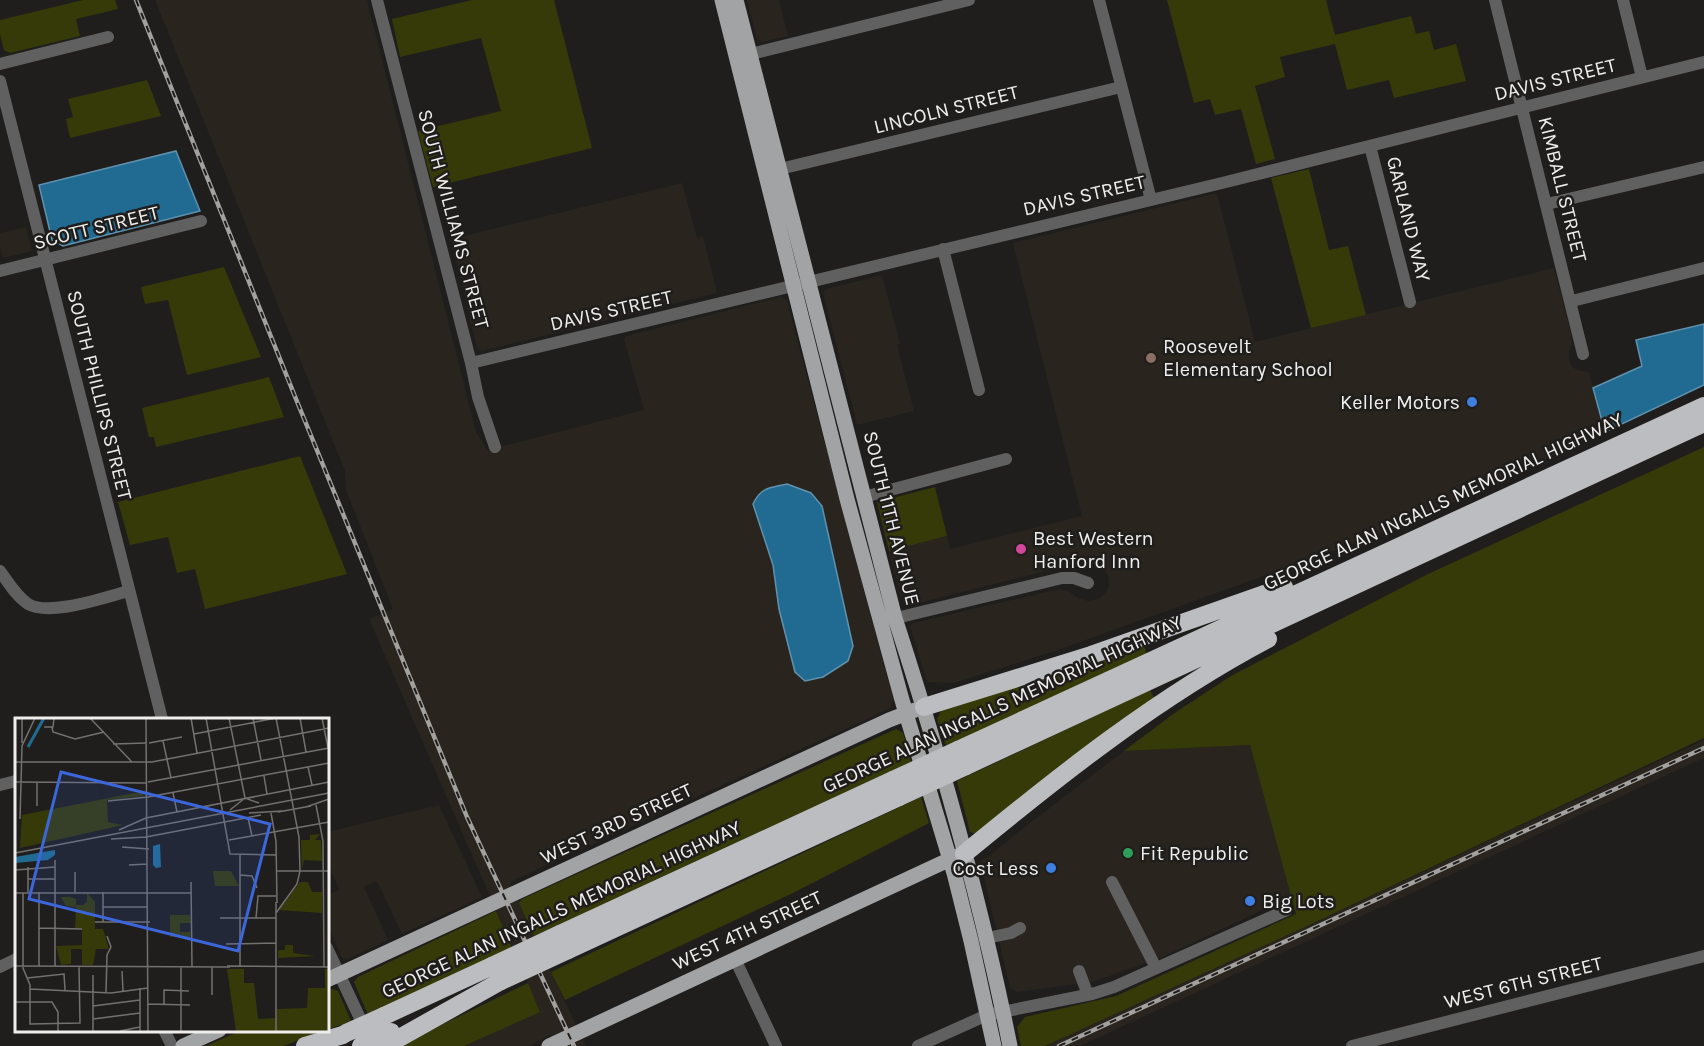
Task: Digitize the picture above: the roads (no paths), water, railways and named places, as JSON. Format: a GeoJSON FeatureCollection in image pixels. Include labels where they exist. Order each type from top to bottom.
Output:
{"type":"FeatureCollection","features":[{"type":"Feature","properties":{"kind":"highway","name":"GEORGE ALAN INGALLS MEMORIAL HIGHWAY"},"geometry":{"type":"LineString","coordinates":[[1420,547],[1704,406]]}},
{"type":"Feature","properties":{"kind":"highway","name":"GEORGE ALAN INGALLS MEMORIAL HIGHWAY"},"geometry":{"type":"LineString","coordinates":[[361,1046],[389,1034],[496,974],[564,942],[1420,547],[1704,423]]}},
{"type":"Feature","properties":{"kind":"highway"},"geometry":{"type":"LineString","coordinates":[[915,710],[1420,547]]}},
{"type":"Feature","properties":{"kind":"highway"},"geometry":{"type":"LineString","coordinates":[[956,856],[1128,726],[1184,687],[1420,547]]}},
{"type":"Feature","properties":{"kind":"highway"},"geometry":{"type":"LineString","coordinates":[[389,1034],[496,974]]}},
{"type":"Feature","properties":{"kind":"highway","name":"GEORGE ALAN INGALLS MEMORIAL HIGHWAY"},"geometry":{"type":"LineString","coordinates":[[319,1046],[345,1034],[389,1034]]}},
{"type":"Feature","properties":{"kind":"highway"},"geometry":{"type":"LineString","coordinates":[[305,1046],[345,1034]]}},
{"type":"Feature","properties":{"kind":"main road","name":"SOUTH 11TH AVENUE"},"geometry":{"type":"LineString","coordinates":[[722,0],[780,169],[864,496],[888,620]]}},
{"type":"Feature","properties":{"kind":"main road","name":"SOUTH 11TH AVENUE"},"geometry":{"type":"LineString","coordinates":[[736,0],[743,56],[793,286],[847,499],[888,620],[956,856],[987,938],[1010,1046]]}},
{"type":"Feature","properties":{"kind":"main road","name":"WEST 3RD STREET"},"geometry":{"type":"LineString","coordinates":[[333,977],[915,710]]}},
{"type":"Feature","properties":{"kind":"main road","name":"SOUTH 11TH AVENUE"},"geometry":{"type":"LineString","coordinates":[[956,856],[971,941],[994,1046]]}},
{"type":"Feature","properties":{"kind":"main road","name":"WEST 4TH STREET"},"geometry":{"type":"LineString","coordinates":[[549,1046],[956,856]]}},
{"type":"Feature","properties":{"kind":"main road"},"geometry":{"type":"LineString","coordinates":[[183,1046],[215,1031]]}},
{"type":"Feature","properties":{"kind":"street","name":"SOUTH WILLIAMS STREET"},"geometry":{"type":"LineString","coordinates":[[377,0],[478,397],[495,447]]}},
{"type":"Feature","properties":{"kind":"street"},"geometry":{"type":"LineString","coordinates":[[743,56],[969,0]]}},
{"type":"Feature","properties":{"kind":"street"},"geometry":{"type":"LineString","coordinates":[[1099,0],[1151,200]]}},
{"type":"Feature","properties":{"kind":"street","name":"KIMBALL STREET"},"geometry":{"type":"LineString","coordinates":[[1495,0],[1572,301],[1583,354]]}},
{"type":"Feature","properties":{"kind":"street"},"geometry":{"type":"LineString","coordinates":[[1623,0],[1642,77]]}},
{"type":"Feature","properties":{"kind":"street"},"geometry":{"type":"LineString","coordinates":[[0,64],[108,37]]}},
{"type":"Feature","properties":{"kind":"street","name":"DAVIS STREET"},"geometry":{"type":"LineString","coordinates":[[471,363],[1151,200],[1704,62]]}},
{"type":"Feature","properties":{"kind":"street","name":"SOUTH PHILLIPS STREET"},"geometry":{"type":"LineString","coordinates":[[0,81],[162,718]]}},
{"type":"Feature","properties":{"kind":"street","name":"LINCOLN STREET"},"geometry":{"type":"LineString","coordinates":[[780,169],[1120,87]]}},
{"type":"Feature","properties":{"kind":"street","name":"GARLAND WAY"},"geometry":{"type":"LineString","coordinates":[[1370,146],[1410,302]]}},
{"type":"Feature","properties":{"kind":"street"},"geometry":{"type":"LineString","coordinates":[[1547,204],[1704,167]]}},
{"type":"Feature","properties":{"kind":"street","name":"SCOTT STREET"},"geometry":{"type":"LineString","coordinates":[[0,271],[201,221]]}},
{"type":"Feature","properties":{"kind":"street"},"geometry":{"type":"LineString","coordinates":[[943,249],[979,390]]}},
{"type":"Feature","properties":{"kind":"street"},"geometry":{"type":"LineString","coordinates":[[1572,301],[1704,268]]}},
{"type":"Feature","properties":{"kind":"street"},"geometry":{"type":"LineString","coordinates":[[864,496],[1006,459]]}},
{"type":"Feature","properties":{"kind":"street"},"geometry":{"type":"LineString","coordinates":[[0,572],[22,599],[39,608],[63,607],[129,591]]}},
{"type":"Feature","properties":{"kind":"street"},"geometry":{"type":"LineString","coordinates":[[888,620],[1062,578],[1074,578],[1088,583]]}},
{"type":"Feature","properties":{"kind":"street"},"geometry":{"type":"LineString","coordinates":[[0,785],[15,781]]}},
{"type":"Feature","properties":{"kind":"street"},"geometry":{"type":"LineString","coordinates":[[1112,882],[1156,968]]}},
{"type":"Feature","properties":{"kind":"street"},"geometry":{"type":"LineString","coordinates":[[918,1046],[987,1015],[1088,995],[1114,987],[1226,931],[1287,910]]}},
{"type":"Feature","properties":{"kind":"street"},"geometry":{"type":"LineString","coordinates":[[987,938],[1011,933],[1020,928]]}},
{"type":"Feature","properties":{"kind":"street"},"geometry":{"type":"LineString","coordinates":[[328,953],[333,977],[373,1046]]}},
{"type":"Feature","properties":{"kind":"street","name":"WEST 6TH STREET"},"geometry":{"type":"LineString","coordinates":[[1352,1046],[1704,956]]}},
{"type":"Feature","properties":{"kind":"street"},"geometry":{"type":"LineString","coordinates":[[735,959],[776,1046]]}},
{"type":"Feature","properties":{"kind":"street"},"geometry":{"type":"LineString","coordinates":[[0,967],[15,960]]}},
{"type":"Feature","properties":{"kind":"street"},"geometry":{"type":"LineString","coordinates":[[1078,971],[1088,995]]}},
{"type":"Feature","properties":{"kind":"street"},"geometry":{"type":"LineString","coordinates":[[165,1031],[172,1046]]}},
{"type":"Feature","properties":{"kind":"water"},"geometry":{"type":"Polygon","coordinates":[[[176,151],[200,211],[63,246],[52,240],[39,185],[176,151]]]}},
{"type":"Feature","properties":{"kind":"water"},"geometry":{"type":"Polygon","coordinates":[[[1704,324],[1704,385],[1605,432],[1593,388],[1642,366],[1636,340],[1704,324]]]}},
{"type":"Feature","properties":{"kind":"water"},"geometry":{"type":"Polygon","coordinates":[[[787,484],[811,493],[822,506],[853,646],[848,661],[823,677],[805,681],[795,672],[779,609],[773,565],[753,504],[763,491],[787,484]]]}},
{"type":"Feature","properties":{"kind":"railway"},"geometry":{"type":"LineString","coordinates":[[136,0],[467,817],[574,1046]]}},
{"type":"Feature","properties":{"kind":"railway"},"geometry":{"type":"LineString","coordinates":[[1059,1046],[1704,748]]}},
{"type":"Feature","properties":{"kind":"place","name":"Roosevelt Elementary School"},"geometry":{"type":"Point","coordinates":[1151,358]}},
{"type":"Feature","properties":{"kind":"place","name":"Keller Motors"},"geometry":{"type":"Point","coordinates":[1472,402]}},
{"type":"Feature","properties":{"kind":"place","name":"Best Western Hanford Inn"},"geometry":{"type":"Point","coordinates":[1021,549]}},
{"type":"Feature","properties":{"kind":"place","name":"Fit Republic"},"geometry":{"type":"Point","coordinates":[1128,853]}},
{"type":"Feature","properties":{"kind":"place","name":"Cost Less"},"geometry":{"type":"Point","coordinates":[1051,868]}},
{"type":"Feature","properties":{"kind":"place","name":"Big Lots"},"geometry":{"type":"Point","coordinates":[1250,901]}}]}
